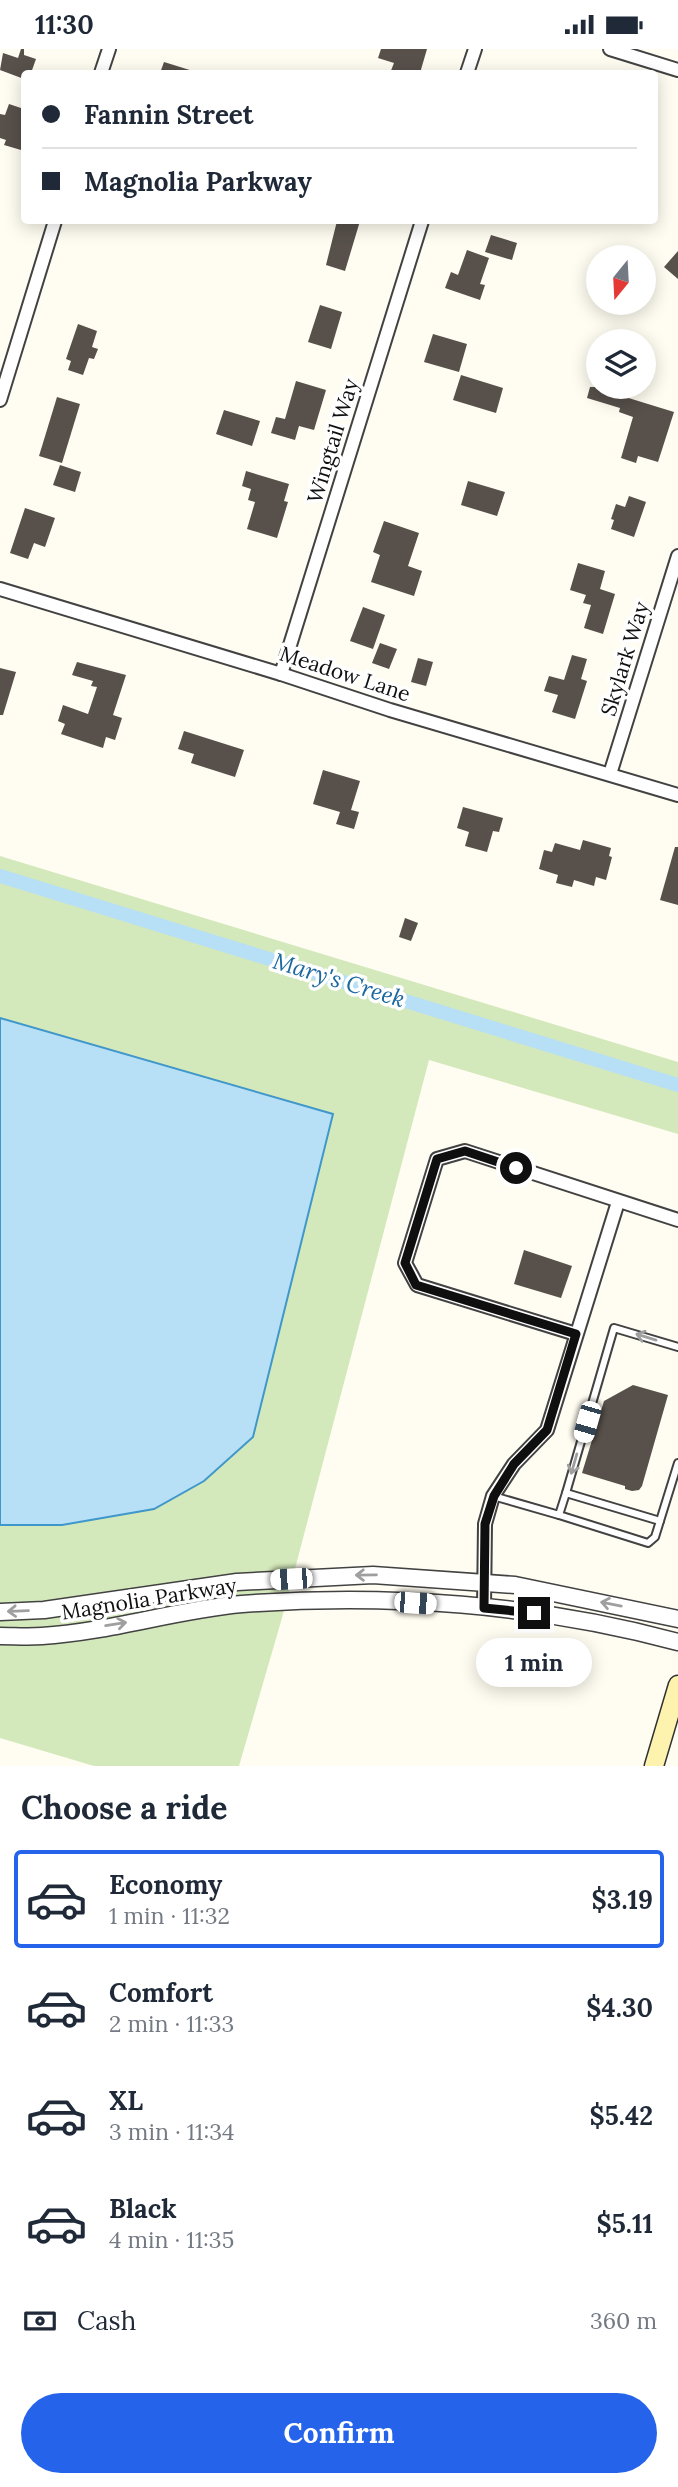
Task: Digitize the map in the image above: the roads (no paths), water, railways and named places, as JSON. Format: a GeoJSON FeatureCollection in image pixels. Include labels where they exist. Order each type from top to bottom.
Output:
{"type":"FeatureCollection","features":[{"type":"Feature","properties":{"kind":"main road"},"geometry":{"type":"LineString","coordinates":[[654,1766],[678,1685]]}},
{"type":"Feature","properties":{"kind":"street"},"geometry":{"type":"LineString","coordinates":[[102,70],[108,49]]}},
{"type":"Feature","properties":{"kind":"street"},"geometry":{"type":"LineString","coordinates":[[468,70],[475,49]]}},
{"type":"Feature","properties":{"kind":"street"},"geometry":{"type":"LineString","coordinates":[[610,49],[678,70]]}},
{"type":"Feature","properties":{"kind":"street"},"geometry":{"type":"LineString","coordinates":[[0,400],[54,224]]}},
{"type":"Feature","properties":{"kind":"street","name":"Wingtail Way"},"geometry":{"type":"LineString","coordinates":[[281,674],[421,224]]}},
{"type":"Feature","properties":{"kind":"street","name":"Skylark Way"},"geometry":{"type":"LineString","coordinates":[[610,774],[678,556]]}},
{"type":"Feature","properties":{"kind":"street","name":"Meadow Lane"},"geometry":{"type":"LineString","coordinates":[[0,589],[390,710],[678,795]]}},
{"type":"Feature","properties":{"kind":"street"},"geometry":{"type":"LineString","coordinates":[[576,1334],[416,1285],[405,1263],[437,1159],[465,1151],[678,1220]]}},
{"type":"Feature","properties":{"kind":"street"},"geometry":{"type":"LineString","coordinates":[[484,1608],[485,1524],[494,1496],[514,1464],[547,1430],[618,1202]]}},
{"type":"Feature","properties":{"kind":"street","name":"Magnolia Parkway"},"geometry":{"type":"LineString","coordinates":[[0,1612],[44,1610],[237,1581],[373,1574],[515,1585],[678,1619]]}},
{"type":"Feature","properties":{"kind":"street","name":"Magnolia Parkway"},"geometry":{"type":"LineString","coordinates":[[0,1636],[44,1636],[240,1605],[369,1600],[511,1609],[619,1626],[678,1642]]}},
{"type":"Feature","properties":{"kind":"lane"},"geometry":{"type":"LineString","coordinates":[[559,1515],[614,1328],[678,1347]]}},
{"type":"Feature","properties":{"kind":"lane"},"geometry":{"type":"LineString","coordinates":[[494,1496],[648,1543],[655,1537],[678,1463]]}},
{"type":"Feature","properties":{"kind":"lane"},"geometry":{"type":"LineString","coordinates":[[566,1493],[660,1521]]}},
{"type":"Feature","properties":{"kind":"water"},"geometry":{"type":"Polygon","coordinates":[[[0,1018],[333,1114],[253,1437],[204,1481],[154,1509],[62,1525],[0,1525],[0,1018]]]}},
{"type":"Feature","properties":{"kind":"waterway","name":"Mary's Creek"},"geometry":{"type":"LineString","coordinates":[[0,876],[678,1085]]}}]}
